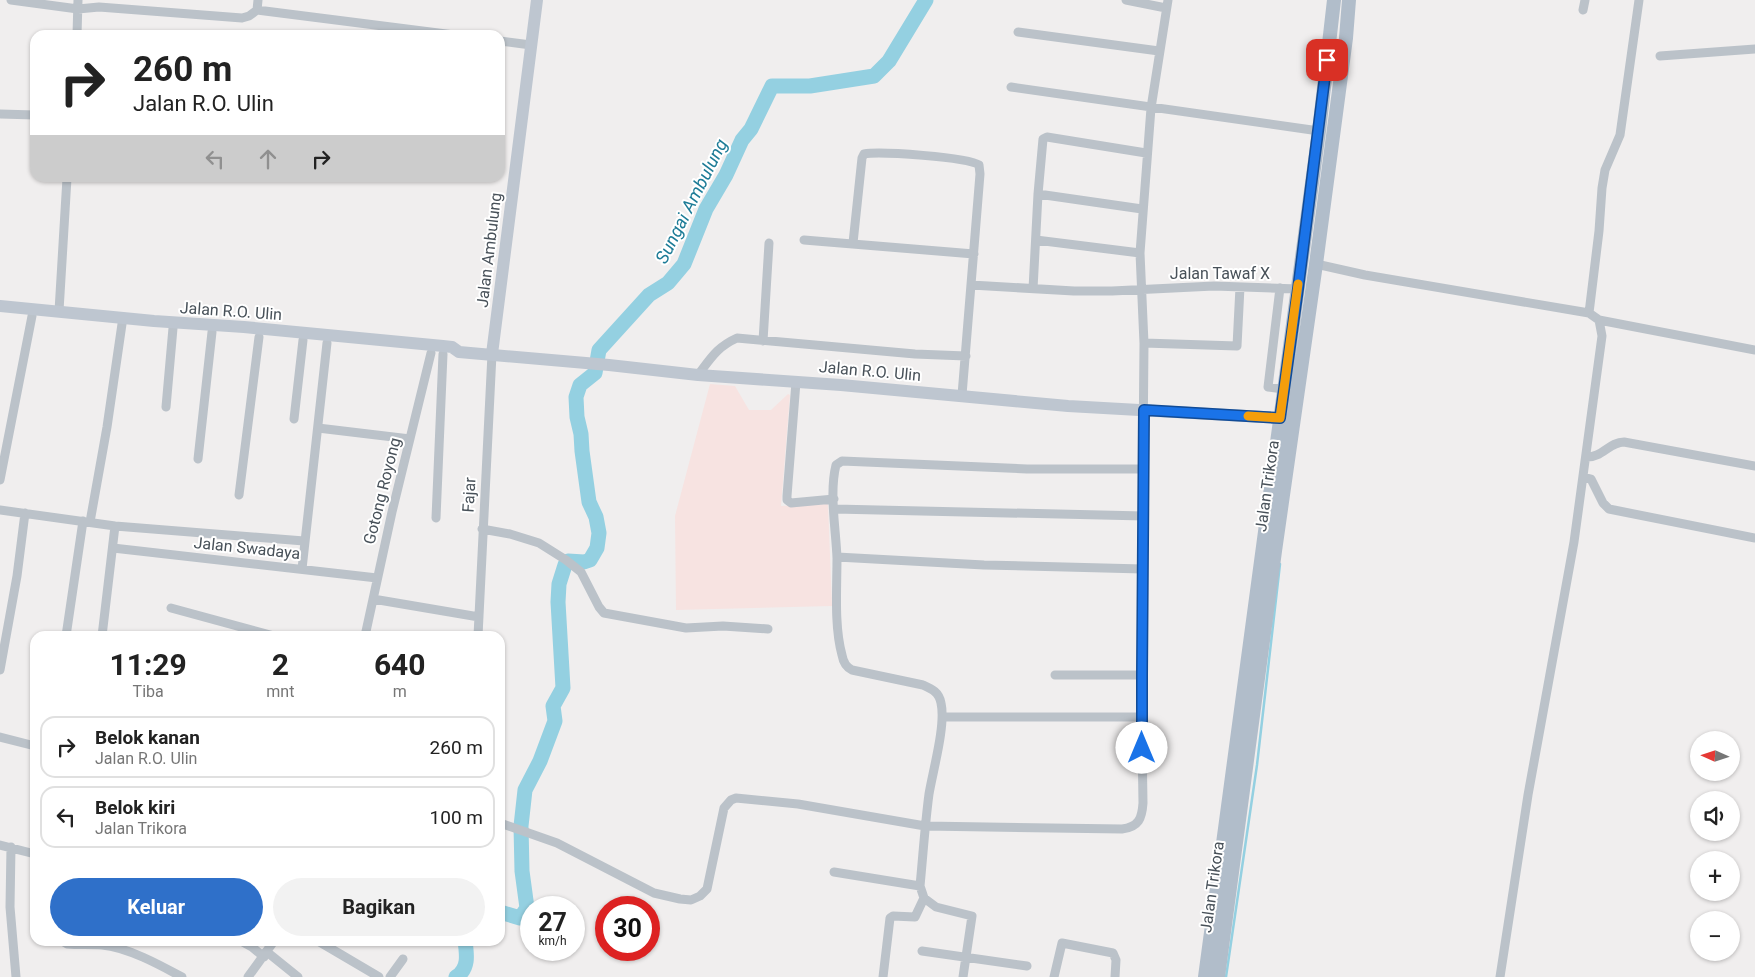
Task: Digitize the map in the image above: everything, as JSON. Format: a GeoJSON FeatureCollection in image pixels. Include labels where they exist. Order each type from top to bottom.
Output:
{"type":"FeatureCollection","features":[{"type":"Feature","properties":{"kind":"main road","name":"Jalan Ambulung"},"geometry":{"type":"LineString","coordinates":[[492,354],[537,0]]}},
{"type":"Feature","properties":{"kind":"main road","name":"Jalan Trikora"},"geometry":{"type":"LineString","coordinates":[[1218,977],[1283,389],[1319,131],[1334,0]]}},
{"type":"Feature","properties":{"kind":"main road","name":"Jalan Trikora"},"geometry":{"type":"LineString","coordinates":[[1205,977],[1275,551],[1316,264],[1346,38],[1349,0]]}},
{"type":"Feature","properties":{"kind":"main road"},"geometry":{"type":"LineString","coordinates":[[1303,244],[1318,247]]}},
{"type":"Feature","properties":{"kind":"main road","name":"Jalan R.O. Ulin"},"geometry":{"type":"LineString","coordinates":[[0,306],[400,346],[452,356],[459,352]]}},
{"type":"Feature","properties":{"kind":"main road","name":"Jalan R.O. Ulin"},"geometry":{"type":"LineString","coordinates":[[0,314],[327,342],[452,347],[459,352],[593,363],[698,375],[1068,406],[1280,418]]}},
{"type":"Feature","properties":{"kind":"street"},"geometry":{"type":"LineString","coordinates":[[11,0],[242,18],[249,16],[256,10],[258,0]]}},
{"type":"Feature","properties":{"kind":"street"},"geometry":{"type":"LineString","coordinates":[[505,825],[557,843],[644,889],[685,900],[700,896],[707,889],[724,808],[730,800],[736,798],[798,804],[925,826],[1122,829],[1134,826],[1140,818],[1143,802],[1144,343],[1140,253],[1150,108],[1167,4],[1126,0]]}},
{"type":"Feature","properties":{"kind":"street"},"geometry":{"type":"LineString","coordinates":[[1583,10],[1585,0]]}},
{"type":"Feature","properties":{"kind":"street"},"geometry":{"type":"LineString","coordinates":[[1589,313],[1602,188],[1606,170],[1620,135],[1639,0]]}},
{"type":"Feature","properties":{"kind":"street"},"geometry":{"type":"LineString","coordinates":[[77,30],[78,5]]}},
{"type":"Feature","properties":{"kind":"street"},"geometry":{"type":"LineString","coordinates":[[256,10],[414,30]]}},
{"type":"Feature","properties":{"kind":"street"},"geometry":{"type":"LineString","coordinates":[[1018,32],[1159,51]]}},
{"type":"Feature","properties":{"kind":"street"},"geometry":{"type":"LineString","coordinates":[[505,42],[532,45]]}},
{"type":"Feature","properties":{"kind":"street"},"geometry":{"type":"LineString","coordinates":[[1660,56],[1755,49]]}},
{"type":"Feature","properties":{"kind":"street"},"geometry":{"type":"LineString","coordinates":[[1011,87],[1319,131]]}},
{"type":"Feature","properties":{"kind":"street"},"geometry":{"type":"LineString","coordinates":[[0,114],[30,115]]}},
{"type":"Feature","properties":{"kind":"street"},"geometry":{"type":"LineString","coordinates":[[1033,289],[1043,139],[1047,137],[1146,153]]}},
{"type":"Feature","properties":{"kind":"street"},"geometry":{"type":"LineString","coordinates":[[853,243],[864,154],[926,156],[968,161],[979,165],[980,174],[962,396]]}},
{"type":"Feature","properties":{"kind":"street"},"geometry":{"type":"LineString","coordinates":[[59,311],[67,182]]}},
{"type":"Feature","properties":{"kind":"street"},"geometry":{"type":"LineString","coordinates":[[1038,194],[1142,209]]}},
{"type":"Feature","properties":{"kind":"street"},"geometry":{"type":"LineString","coordinates":[[804,240],[974,254]]}},
{"type":"Feature","properties":{"kind":"street"},"geometry":{"type":"LineString","coordinates":[[1036,240],[1140,253]]}},
{"type":"Feature","properties":{"kind":"street"},"geometry":{"type":"LineString","coordinates":[[763,341],[769,243]]}},
{"type":"Feature","properties":{"kind":"street"},"geometry":{"type":"LineString","coordinates":[[1316,264],[1366,275],[1589,313],[1599,320],[1755,350]]}},
{"type":"Feature","properties":{"kind":"street","name":"Jalan Tawaf X"},"geometry":{"type":"LineString","coordinates":[[971,285],[1074,291],[1240,286],[1298,289]]}},
{"type":"Feature","properties":{"kind":"street"},"geometry":{"type":"LineString","coordinates":[[1144,343],[1237,346],[1240,286]]}},
{"type":"Feature","properties":{"kind":"street"},"geometry":{"type":"LineString","coordinates":[[1280,288],[1268,387],[1283,389]]}},
{"type":"Feature","properties":{"kind":"street"},"geometry":{"type":"LineString","coordinates":[[0,480],[32,316]]}},
{"type":"Feature","properties":{"kind":"street"},"geometry":{"type":"LineString","coordinates":[[1500,977],[1529,787],[1574,542],[1602,336],[1599,320]]}},
{"type":"Feature","properties":{"kind":"street"},"geometry":{"type":"LineString","coordinates":[[67,631],[87,522],[106,436],[122,324]]}},
{"type":"Feature","properties":{"kind":"street"},"geometry":{"type":"LineString","coordinates":[[166,407],[172,328]]}},
{"type":"Feature","properties":{"kind":"street"},"geometry":{"type":"LineString","coordinates":[[198,459],[212,332]]}},
{"type":"Feature","properties":{"kind":"street"},"geometry":{"type":"LineString","coordinates":[[239,494],[259,337]]}},
{"type":"Feature","properties":{"kind":"street"},"geometry":{"type":"LineString","coordinates":[[698,375],[716,350],[737,338],[914,354],[966,356]]}},
{"type":"Feature","properties":{"kind":"street"},"geometry":{"type":"LineString","coordinates":[[294,419],[303,340]]}},
{"type":"Feature","properties":{"kind":"street"},"geometry":{"type":"LineString","coordinates":[[302,570],[327,342]]}},
{"type":"Feature","properties":{"kind":"street"},"geometry":{"type":"LineString","coordinates":[[436,518],[437,354]]}},
{"type":"Feature","properties":{"kind":"street","name":"Gotong Royong"},"geometry":{"type":"LineString","coordinates":[[366,631],[410,439],[437,354]]}},
{"type":"Feature","properties":{"kind":"street","name":"Fajar"},"geometry":{"type":"LineString","coordinates":[[478,631],[492,354]]}},
{"type":"Feature","properties":{"kind":"street"},"geometry":{"type":"LineString","coordinates":[[796,382],[786,496],[791,502],[1144,516]]}},
{"type":"Feature","properties":{"kind":"street"},"geometry":{"type":"LineString","coordinates":[[318,428],[410,439]]}},
{"type":"Feature","properties":{"kind":"street"},"geometry":{"type":"LineString","coordinates":[[1586,457],[1597,456],[1614,444],[1624,442],[1755,466]]}},
{"type":"Feature","properties":{"kind":"street"},"geometry":{"type":"LineString","coordinates":[[962,977],[972,916],[936,907],[924,898],[920,886],[925,826],[942,717],[942,704],[940,697],[932,688],[852,670],[847,666],[841,654],[838,628],[834,504],[834,473],[836,466],[842,461],[1028,469],[1144,469]]}},
{"type":"Feature","properties":{"kind":"street"},"geometry":{"type":"LineString","coordinates":[[1583,477],[1591,479],[1603,503],[1609,509],[1755,538]]}},
{"type":"Feature","properties":{"kind":"street"},"geometry":{"type":"LineString","coordinates":[[0,510],[116,526],[304,541]]}},
{"type":"Feature","properties":{"kind":"street"},"geometry":{"type":"LineString","coordinates":[[0,670],[16,584],[25,513]]}},
{"type":"Feature","properties":{"kind":"street"},"geometry":{"type":"LineString","coordinates":[[103,631],[116,526]]}},
{"type":"Feature","properties":{"kind":"street"},"geometry":{"type":"LineString","coordinates":[[482,529],[510,534],[539,543],[566,560],[581,572],[598,607],[604,613],[686,628],[723,626],[768,628]]}},
{"type":"Feature","properties":{"kind":"street","name":"Jalan Swadaya"},"geometry":{"type":"LineString","coordinates":[[113,548],[377,578]]}},
{"type":"Feature","properties":{"kind":"street"},"geometry":{"type":"LineString","coordinates":[[837,557],[984,565],[1143,570]]}},
{"type":"Feature","properties":{"kind":"street"},"geometry":{"type":"LineString","coordinates":[[373,600],[479,617]]}},
{"type":"Feature","properties":{"kind":"street"},"geometry":{"type":"LineString","coordinates":[[170,608],[255,631]]}},
{"type":"Feature","properties":{"kind":"street"},"geometry":{"type":"LineString","coordinates":[[1055,675],[1142,675]]}},
{"type":"Feature","properties":{"kind":"street"},"geometry":{"type":"LineString","coordinates":[[942,717],[1142,717]]}},
{"type":"Feature","properties":{"kind":"street"},"geometry":{"type":"LineString","coordinates":[[0,737],[30,745]]}},
{"type":"Feature","properties":{"kind":"street"},"geometry":{"type":"LineString","coordinates":[[0,845],[30,853]]}},
{"type":"Feature","properties":{"kind":"street"},"geometry":{"type":"LineString","coordinates":[[11,847],[10,907],[16,977]]}},
{"type":"Feature","properties":{"kind":"street"},"geometry":{"type":"LineString","coordinates":[[834,872],[920,886]]}},
{"type":"Feature","properties":{"kind":"street"},"geometry":{"type":"LineString","coordinates":[[883,977],[890,918],[893,916],[915,917],[924,898]]}},
{"type":"Feature","properties":{"kind":"street"},"geometry":{"type":"LineString","coordinates":[[1054,977],[1062,943],[1113,953],[1116,960],[1115,977]]}},
{"type":"Feature","properties":{"kind":"street"},"geometry":{"type":"LineString","coordinates":[[112,946],[149,960],[182,977]]}},
{"type":"Feature","properties":{"kind":"street"},"geometry":{"type":"LineString","coordinates":[[250,946],[266,954],[298,977]]}},
{"type":"Feature","properties":{"kind":"street"},"geometry":{"type":"LineString","coordinates":[[248,977],[271,946]]}},
{"type":"Feature","properties":{"kind":"street"},"geometry":{"type":"LineString","coordinates":[[326,946],[379,977]]}},
{"type":"Feature","properties":{"kind":"street"},"geometry":{"type":"LineString","coordinates":[[922,952],[1027,966]]}},
{"type":"Feature","properties":{"kind":"street"},"geometry":{"type":"LineString","coordinates":[[390,977],[402,959]]}},
{"type":"Feature","properties":{"kind":"shaded area"},"geometry":{"type":"Polygon","coordinates":[[[710,384],[735,386],[749,410],[771,410],[788,394],[790,395],[781,506],[828,504],[832,606],[676,610],[675,516],[710,384]]]}},
{"type":"Feature","properties":{"kind":"waterway","name":"Sungai Ambulung"},"geometry":{"type":"LineString","coordinates":[[505,914],[520,918],[527,908],[522,871],[521,826],[525,790],[540,761],[555,721],[553,706],[563,688],[558,602],[559,584],[568,561],[584,562],[590,560],[597,548],[599,533],[596,517],[589,502],[581,434],[577,417],[576,397],[580,385],[595,373],[599,350],[649,295],[668,283],[684,264],[706,209],[726,175],[742,140],[751,129],[772,86],[810,86],[874,76],[889,61],[926,0]]}},
{"type":"Feature","properties":{"kind":"waterway"},"geometry":{"type":"LineString","coordinates":[[1226,977],[1257,765],[1280,564]]}},
{"type":"Feature","properties":{"kind":"waterway","name":"Sungai Ambulung"},"geometry":{"type":"LineString","coordinates":[[456,977],[465,966],[465,946]]}},
{"type":"Feature","properties":{"kind":"slow traffic"},"geometry":{"type":"LineString","coordinates":[[1248,416],[1280,418],[1298,284]]}},
{"type":"Feature","properties":{"kind":"route"},"geometry":{"type":"LineString","coordinates":[[1142,748],[1144,410],[1280,418],[1327,60]]}}]}
